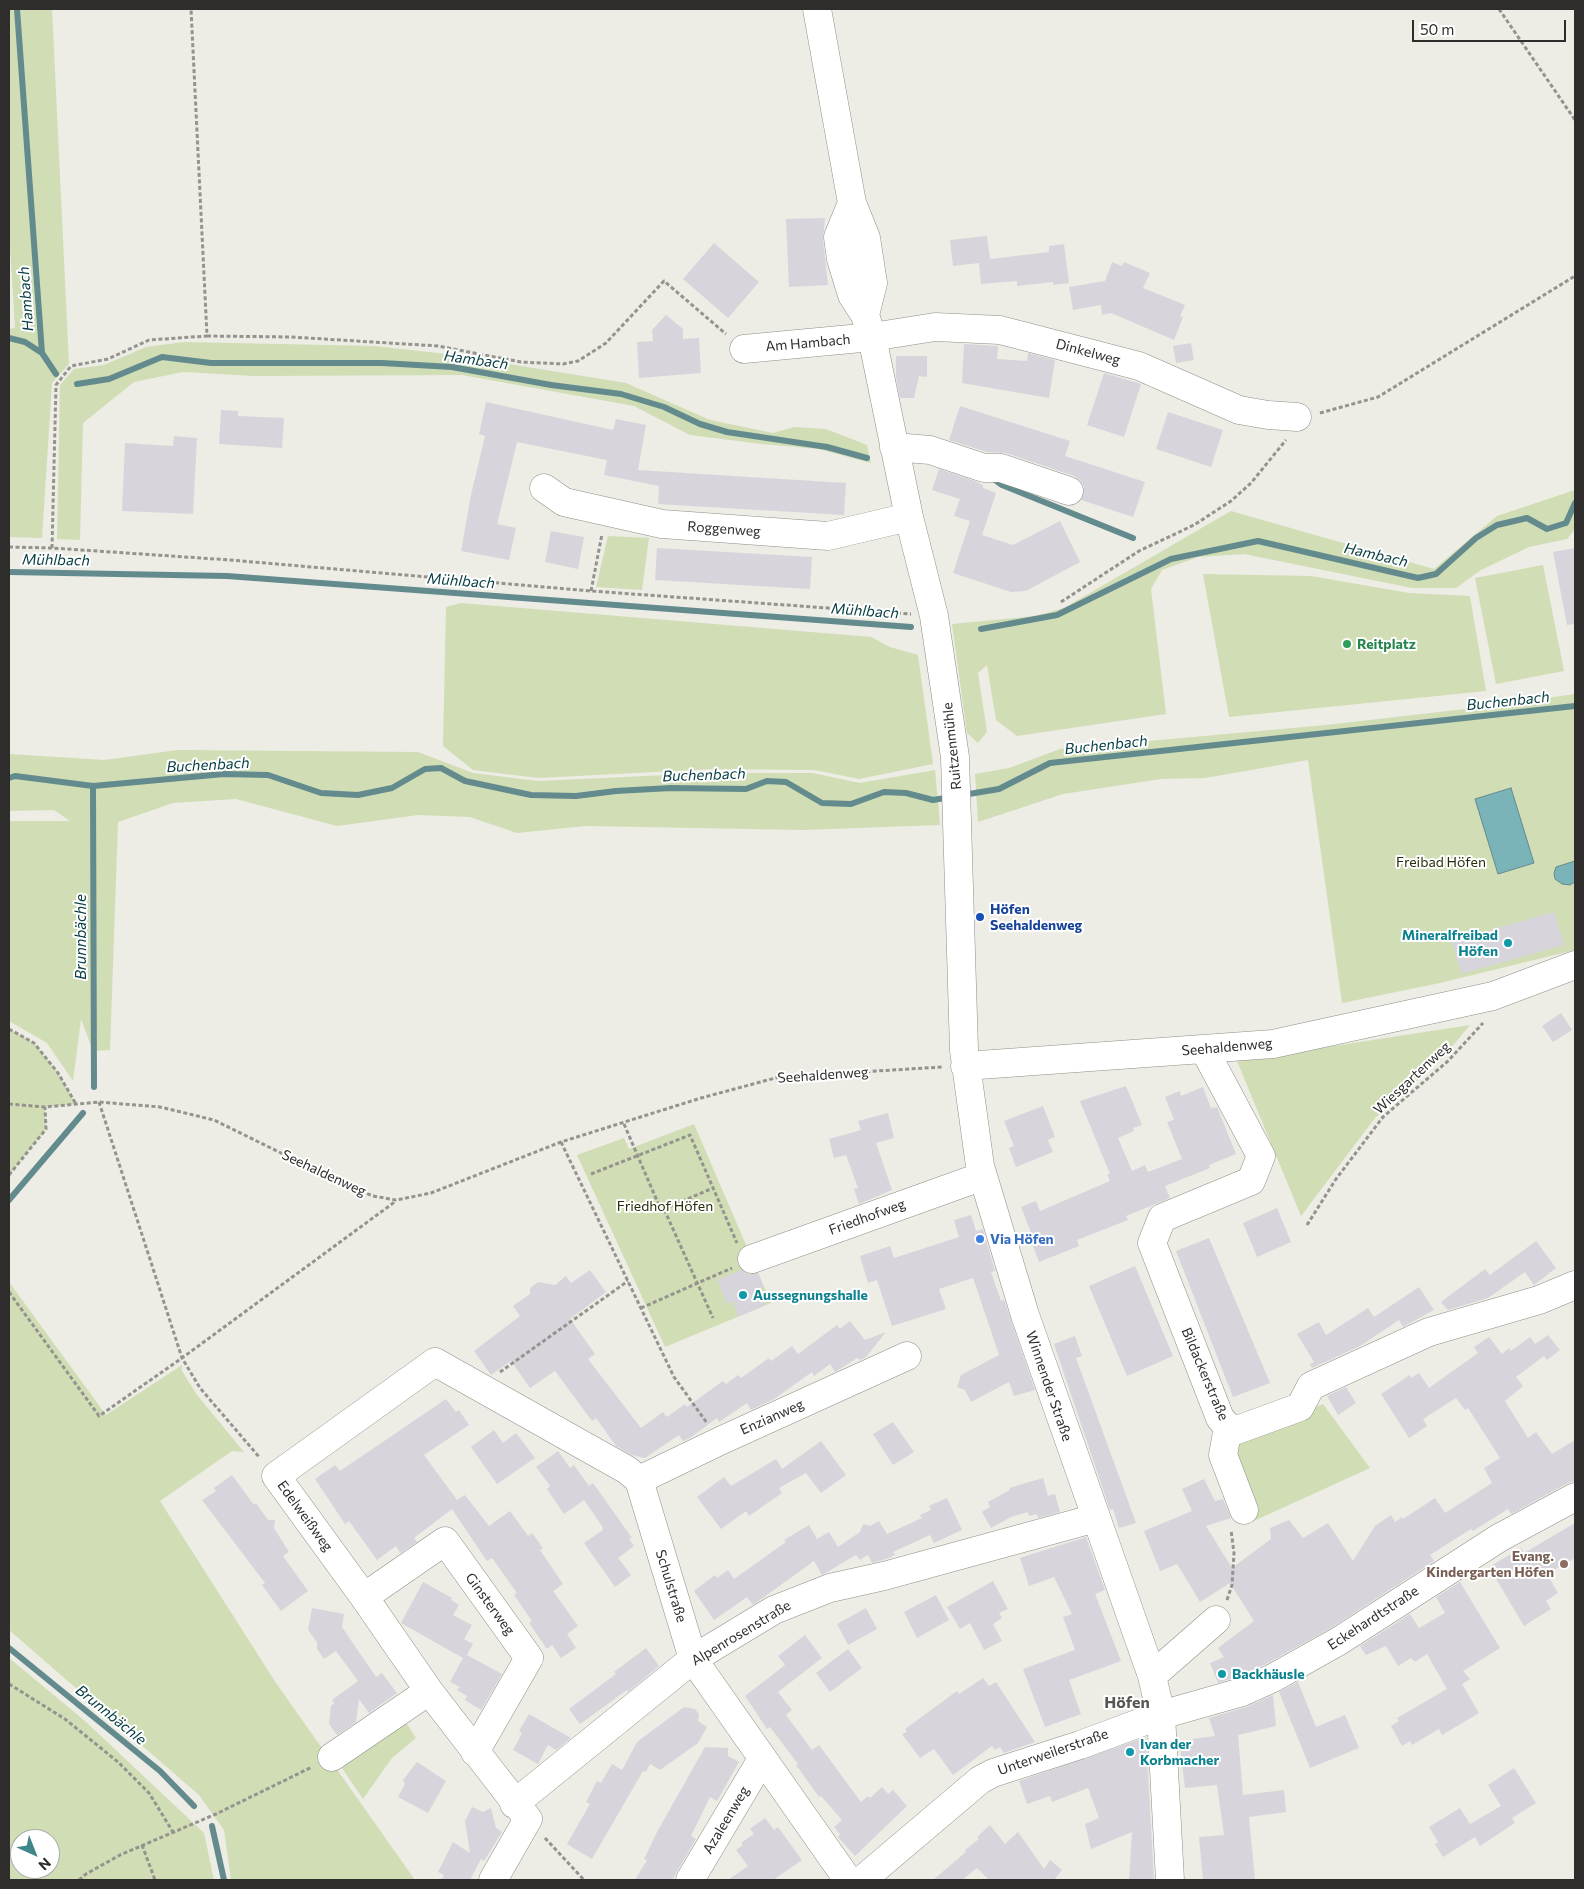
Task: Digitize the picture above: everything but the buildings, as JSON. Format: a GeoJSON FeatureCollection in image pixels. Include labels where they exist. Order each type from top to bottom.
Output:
{"type":"FeatureCollection","features":[{"type":"Feature","properties":{"kind":"street"},"geometry":{"type":"LineString","coordinates":[[816,11],[852,203],[838,237],[841,259],[852,295],[868,326]]}},
{"type":"Feature","properties":{"kind":"street","name":"Am Hambach"},"geometry":{"type":"LineString","coordinates":[[744,350],[868,326]]}},
{"type":"Feature","properties":{"kind":"street","name":"Dinkelweg"},"geometry":{"type":"LineString","coordinates":[[868,326],[1000,330],[1139,366],[1239,410],[1297,417]]}},
{"type":"Feature","properties":{"kind":"street","name":"Ruitzenmühle"},"geometry":{"type":"LineString","coordinates":[[868,326],[909,517],[934,616],[957,783],[965,1058]]}},
{"type":"Feature","properties":{"kind":"street"},"geometry":{"type":"LineString","coordinates":[[894,447],[930,450],[984,468],[1001,468],[1069,491]]}},
{"type":"Feature","properties":{"kind":"street","name":"Roggenweg"},"geometry":{"type":"LineString","coordinates":[[544,488],[564,502],[662,524],[828,536],[909,517]]}},
{"type":"Feature","properties":{"kind":"street","name":"Seehaldenweg"},"geometry":{"type":"LineString","coordinates":[[965,1058],[1204,1049],[1273,1044],[1309,1038],[1493,996],[1575,965]]}},
{"type":"Feature","properties":{"kind":"street","name":"Bildackerstraße"},"geometry":{"type":"LineString","coordinates":[[1204,1049],[1261,1156],[1251,1181],[1162,1218],[1152,1243],[1220,1418],[1228,1427],[1237,1430],[1300,1407],[1311,1386],[1429,1332],[1540,1300],[1575,1285]]}},
{"type":"Feature","properties":{"kind":"street","name":"Winnender Straße"},"geometry":{"type":"LineString","coordinates":[[965,1058],[983,1176],[1025,1316],[1152,1676],[1161,1715],[1170,1880]]}},
{"type":"Feature","properties":{"kind":"street","name":"Friedhofweg"},"geometry":{"type":"LineString","coordinates":[[748,1261],[983,1176]]}},
{"type":"Feature","properties":{"kind":"street","name":"Enzianweg"},"geometry":{"type":"LineString","coordinates":[[640,1480],[720,1441],[907,1356]]}},
{"type":"Feature","properties":{"kind":"street","name":"Edelweißweg"},"geometry":{"type":"LineString","coordinates":[[481,1386],[435,1362],[276,1476],[364,1597],[429,1691],[521,1812]]}},
{"type":"Feature","properties":{"kind":"street"},"geometry":{"type":"LineString","coordinates":[[481,1386],[627,1470],[640,1480]]}},
{"type":"Feature","properties":{"kind":"street"},"geometry":{"type":"LineString","coordinates":[[1228,1427],[1223,1455],[1244,1510]]}},
{"type":"Feature","properties":{"kind":"street","name":"Schulstraße"},"geometry":{"type":"LineString","coordinates":[[640,1480],[693,1660],[848,1880]]}},
{"type":"Feature","properties":{"kind":"street","name":"Eckehardtstraße"},"geometry":{"type":"LineString","coordinates":[[1161,1715],[1242,1692],[1273,1678],[1339,1641],[1499,1538],[1575,1497]]}},
{"type":"Feature","properties":{"kind":"street","name":"Alpenrosenstraße"},"geometry":{"type":"LineString","coordinates":[[493,1880],[521,1812],[693,1660],[774,1610],[802,1597],[1096,1518]]}},
{"type":"Feature","properties":{"kind":"street","name":"Ginsterweg"},"geometry":{"type":"LineString","coordinates":[[364,1597],[445,1541],[530,1658],[475,1752]]}},
{"type":"Feature","properties":{"kind":"street"},"geometry":{"type":"LineString","coordinates":[[1152,1676],[1216,1620]]}},
{"type":"Feature","properties":{"kind":"street"},"geometry":{"type":"LineString","coordinates":[[332,1757],[429,1691]]}},
{"type":"Feature","properties":{"kind":"street","name":"Unterweilerstraße"},"geometry":{"type":"LineString","coordinates":[[862,1880],[980,1780],[993,1773],[1161,1715]]}},
{"type":"Feature","properties":{"kind":"street","name":"Azaleenweg"},"geometry":{"type":"LineString","coordinates":[[690,1880],[762,1759]]}},
{"type":"Feature","properties":{"kind":"path"},"geometry":{"type":"LineString","coordinates":[[191,9],[207,336]]}},
{"type":"Feature","properties":{"kind":"path"},"geometry":{"type":"LineString","coordinates":[[1499,9],[1575,120]]}},
{"type":"Feature","properties":{"kind":"path"},"geometry":{"type":"LineString","coordinates":[[1061,602],[1139,552],[1194,525],[1231,501],[1251,483],[1290,435],[1297,417],[1343,408],[1378,397],[1575,276]]}},
{"type":"Feature","properties":{"kind":"path"},"geometry":{"type":"LineString","coordinates":[[52,548],[56,385],[71,366],[108,359],[149,340],[207,336],[291,337],[438,346],[521,362],[563,364],[578,361],[606,344],[664,280],[744,350]]}},
{"type":"Feature","properties":{"kind":"path"},"geometry":{"type":"LineString","coordinates":[[591,591],[606,512]]}},
{"type":"Feature","properties":{"kind":"path"},"geometry":{"type":"LineString","coordinates":[[9,547],[52,548],[934,616]]}},
{"type":"Feature","properties":{"kind":"path","name":"Wiesgartenweg"},"geometry":{"type":"LineString","coordinates":[[1307,1225],[1336,1179],[1383,1117],[1448,1060],[1481,1027],[1493,996]]}},
{"type":"Feature","properties":{"kind":"path"},"geometry":{"type":"LineString","coordinates":[[9,1029],[34,1043],[58,1073],[76,1104]]}},
{"type":"Feature","properties":{"kind":"path","name":"Seehaldenweg"},"geometry":{"type":"LineString","coordinates":[[9,1104],[45,1107],[99,1102],[160,1107],[214,1120],[348,1186],[373,1196],[396,1200],[431,1193],[561,1142],[624,1124],[701,1098],[779,1077],[965,1058]]}},
{"type":"Feature","properties":{"kind":"path"},"geometry":{"type":"LineString","coordinates":[[99,1102],[182,1358],[200,1388],[276,1476]]}},
{"type":"Feature","properties":{"kind":"path"},"geometry":{"type":"LineString","coordinates":[[9,1175],[46,1129],[45,1107]]}},
{"type":"Feature","properties":{"kind":"path"},"geometry":{"type":"LineString","coordinates":[[624,1124],[661,1210],[713,1188]]}},
{"type":"Feature","properties":{"kind":"path"},"geometry":{"type":"LineString","coordinates":[[590,1174],[690,1135],[748,1261],[641,1308]]}},
{"type":"Feature","properties":{"kind":"path"},"geometry":{"type":"LineString","coordinates":[[561,1142],[674,1377],[720,1441]]}},
{"type":"Feature","properties":{"kind":"path"},"geometry":{"type":"LineString","coordinates":[[9,1292],[99,1416],[182,1358],[396,1200]]}},
{"type":"Feature","properties":{"kind":"path"},"geometry":{"type":"LineString","coordinates":[[664,1208],[713,1318]]}},
{"type":"Feature","properties":{"kind":"path"},"geometry":{"type":"LineString","coordinates":[[481,1386],[628,1281]]}},
{"type":"Feature","properties":{"kind":"path"},"geometry":{"type":"LineString","coordinates":[[1216,1620],[1227,1602],[1232,1585],[1234,1552],[1230,1525],[1244,1510]]}},
{"type":"Feature","properties":{"kind":"path"},"geometry":{"type":"LineString","coordinates":[[9,1684],[65,1719],[118,1762],[149,1793],[174,1832]]}},
{"type":"Feature","properties":{"kind":"path"},"geometry":{"type":"LineString","coordinates":[[79,1880],[86,1874],[142,1845],[174,1832],[332,1757]]}},
{"type":"Feature","properties":{"kind":"path"},"geometry":{"type":"LineString","coordinates":[[521,1812],[584,1880]]}},
{"type":"Feature","properties":{"kind":"path"},"geometry":{"type":"LineString","coordinates":[[142,1845],[155,1880]]}},
{"type":"Feature","properties":{"kind":"green space"},"geometry":{"type":"Polygon","coordinates":[[[9,9],[52,9],[69,364],[52,383],[42,538],[9,537],[9,329],[15,328],[9,230],[9,9]]]}},
{"type":"Feature","properties":{"kind":"green space"},"geometry":{"type":"Polygon","coordinates":[[[184,342],[374,346],[447,354],[626,383],[710,420],[773,433],[794,427],[826,429],[867,445],[871,463],[818,449],[690,435],[634,406],[462,375],[254,376],[183,372],[134,382],[83,423],[80,540],[57,539],[60,385],[74,369],[104,365],[146,347],[184,342]]]}},
{"type":"Feature","properties":{"kind":"green space"},"geometry":{"type":"Polygon","coordinates":[[[1575,490],[1575,529],[1567,539],[1529,547],[1481,570],[1456,588],[1412,588],[1244,554],[1198,557],[1162,570],[1151,589],[1166,714],[1017,736],[996,720],[987,665],[978,673],[987,732],[978,743],[967,733],[952,624],[1035,616],[1064,608],[1231,511],[1434,569],[1497,516],[1575,490]]]}},
{"type":"Feature","properties":{"kind":"green space"},"geometry":{"type":"Polygon","coordinates":[[[608,536],[649,538],[642,590],[596,587],[608,536]]]}},
{"type":"Feature","properties":{"kind":"green space"},"geometry":{"type":"Polygon","coordinates":[[[1543,565],[1564,671],[1496,684],[1475,578],[1543,565]]]}},
{"type":"Feature","properties":{"kind":"green space","name":"Reitplatz"},"geometry":{"type":"Polygon","coordinates":[[[1203,574],[1311,576],[1409,593],[1470,596],[1486,691],[1229,717],[1203,574]]]}},
{"type":"Feature","properties":{"kind":"green space"},"geometry":{"type":"Polygon","coordinates":[[[461,603],[871,637],[890,647],[918,655],[933,764],[859,779],[815,770],[713,769],[538,778],[473,770],[443,746],[446,607],[461,603]]]}},
{"type":"Feature","properties":{"kind":"green space","name":"Freibad Höfen"},"geometry":{"type":"Polygon","coordinates":[[[1575,694],[1575,950],[1440,983],[1342,1003],[1308,760],[1205,778],[1161,779],[1063,794],[978,822],[975,774],[1009,768],[1060,749],[1326,725],[1483,707],[1575,694]]]}},
{"type":"Feature","properties":{"kind":"green space"},"geometry":{"type":"Polygon","coordinates":[[[178,750],[418,752],[473,773],[538,781],[711,773],[812,773],[860,783],[935,770],[940,825],[803,830],[586,826],[517,833],[470,817],[418,815],[337,826],[236,799],[173,803],[118,822],[110,1050],[93,1051],[81,1019],[73,1081],[47,1043],[9,1021],[9,821],[70,821],[54,810],[9,811],[9,754],[104,760],[178,750]]]}},
{"type":"Feature","properties":{"kind":"green space"},"geometry":{"type":"Polygon","coordinates":[[[1470,1025],[1440,1061],[1375,1118],[1301,1216],[1237,1061],[1470,1025]]]}},
{"type":"Feature","properties":{"kind":"green space"},"geometry":{"type":"Polygon","coordinates":[[[9,1029],[34,1043],[58,1073],[76,1104],[45,1107],[46,1129],[9,1175],[9,1029]]]}},
{"type":"Feature","properties":{"kind":"green space","name":"Friedhof Höfen"},"geometry":{"type":"Polygon","coordinates":[[[694,1124],[771,1303],[665,1347],[577,1155],[624,1138],[629,1149],[694,1124]]]}},
{"type":"Feature","properties":{"kind":"green space"},"geometry":{"type":"Polygon","coordinates":[[[9,1282],[106,1415],[182,1365],[182,1371],[197,1395],[244,1452],[232,1451],[160,1501],[276,1683],[415,1880],[231,1880],[224,1830],[199,1795],[9,1630],[9,1282]]]}},
{"type":"Feature","properties":{"kind":"green space"},"geometry":{"type":"Polygon","coordinates":[[[1323,1404],[1370,1468],[1256,1520],[1229,1459],[1238,1441],[1323,1404]]]}},
{"type":"Feature","properties":{"kind":"green space"},"geometry":{"type":"Polygon","coordinates":[[[9,1658],[85,1721],[204,1833],[214,1880],[9,1880],[9,1658]]]}},
{"type":"Feature","properties":{"kind":"green space"},"geometry":{"type":"Polygon","coordinates":[[[403,1718],[416,1738],[392,1758],[363,1799],[338,1762],[403,1718]]]}},
{"type":"Feature","properties":{"kind":"water"},"geometry":{"type":"Polygon","coordinates":[[[1511,788],[1534,863],[1498,874],[1475,799],[1511,788]]]}},
{"type":"Feature","properties":{"kind":"water"},"geometry":{"type":"Polygon","coordinates":[[[1575,861],[1575,882],[1570,885],[1562,884],[1555,879],[1556,867],[1575,861]]]}},
{"type":"Feature","properties":{"kind":"waterway","name":"Hambach"},"geometry":{"type":"LineString","coordinates":[[17,9],[42,353],[56,374]]}},
{"type":"Feature","properties":{"kind":"waterway"},"geometry":{"type":"LineString","coordinates":[[9,338],[25,342],[42,353]]}},
{"type":"Feature","properties":{"kind":"waterway","name":"Hambach"},"geometry":{"type":"LineString","coordinates":[[77,384],[109,379],[162,357],[211,363],[382,363],[452,367],[551,385],[621,394],[664,407],[700,424],[727,432],[827,447],[867,458]]}},
{"type":"Feature","properties":{"kind":"waterway","name":"Hambach"},"geometry":{"type":"LineString","coordinates":[[991,477],[1002,485],[1133,538]]}},
{"type":"Feature","properties":{"kind":"waterway","name":"Hambach"},"geometry":{"type":"LineString","coordinates":[[981,629],[1057,615],[1171,559],[1258,541],[1418,578],[1436,574],[1476,538],[1497,525],[1527,518],[1547,529],[1566,523],[1575,503]]}},
{"type":"Feature","properties":{"kind":"waterway","name":"Mühlbach"},"geometry":{"type":"LineString","coordinates":[[9,572],[227,576],[911,627]]}},
{"type":"Feature","properties":{"kind":"waterway","name":"Buchenbach"},"geometry":{"type":"LineString","coordinates":[[963,795],[999,789],[1050,763],[1575,706]]}},
{"type":"Feature","properties":{"kind":"waterway","name":"Buchenbach"},"geometry":{"type":"LineString","coordinates":[[9,778],[15,776],[93,786],[224,774],[268,775],[321,793],[358,795],[392,788],[425,769],[441,768],[465,781],[531,795],[576,796],[616,791],[671,788],[746,789],[767,781],[786,782],[822,803],[851,804],[884,792],[906,793],[933,800],[951,797]]}},
{"type":"Feature","properties":{"kind":"waterway","name":"Brunnbächle"},"geometry":{"type":"LineString","coordinates":[[93,786],[94,1087]]}},
{"type":"Feature","properties":{"kind":"waterway","name":"Brunnbächle"},"geometry":{"type":"LineString","coordinates":[[9,1200],[83,1113]]}},
{"type":"Feature","properties":{"kind":"waterway","name":"Brunnbächle"},"geometry":{"type":"LineString","coordinates":[[9,1648],[160,1771],[194,1806]]}},
{"type":"Feature","properties":{"kind":"waterway","name":"Brunnbächle"},"geometry":{"type":"LineString","coordinates":[[212,1826],[224,1880]]}},
{"type":"Feature","properties":{"kind":"place","name":"Reitplatz"},"geometry":{"type":"Point","coordinates":[1347,644]}},
{"type":"Feature","properties":{"kind":"place","name":"Höfen Seehaldenweg"},"geometry":{"type":"Point","coordinates":[980,917]}},
{"type":"Feature","properties":{"kind":"place","name":"Mineralfreibad Höfen"},"geometry":{"type":"Point","coordinates":[1508,943]}},
{"type":"Feature","properties":{"kind":"place","name":"Via Höfen"},"geometry":{"type":"Point","coordinates":[980,1239]}},
{"type":"Feature","properties":{"kind":"place","name":"Aussegnungshalle"},"geometry":{"type":"Point","coordinates":[743,1295]}},
{"type":"Feature","properties":{"kind":"place","name":"Evang. Kindergarten Höfen"},"geometry":{"type":"Point","coordinates":[1564,1564]}},
{"type":"Feature","properties":{"kind":"place","name":"Backhäusle"},"geometry":{"type":"Point","coordinates":[1222,1674]}},
{"type":"Feature","properties":{"kind":"place","name":"Ivan der Korbmacher"},"geometry":{"type":"Point","coordinates":[1130,1752]}},
{"type":"Feature","properties":{"kind":"district","name":"Höfen"},"geometry":{"type":"Point","coordinates":[1127,1703]}}]}
